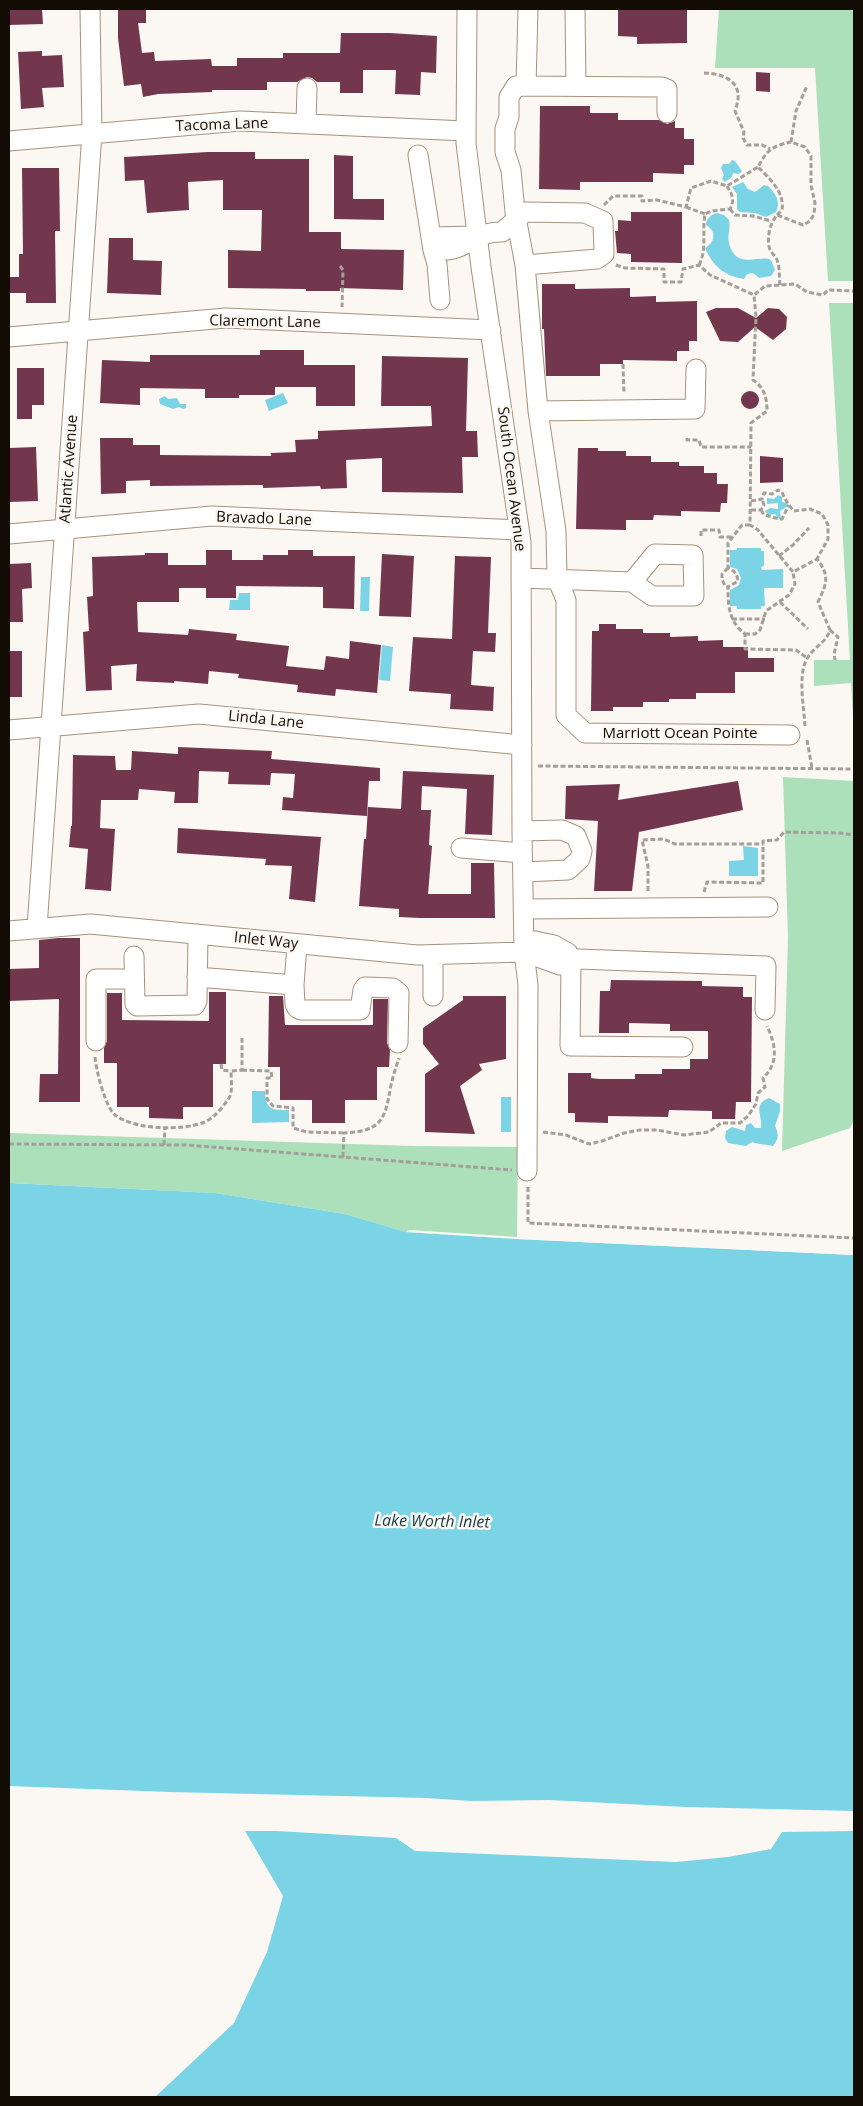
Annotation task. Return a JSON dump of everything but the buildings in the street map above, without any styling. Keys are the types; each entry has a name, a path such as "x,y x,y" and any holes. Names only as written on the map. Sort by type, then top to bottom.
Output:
{"street":[{"name":"Atlantic Avenue","path":"37,928 92,133 90,9"},
{"name":"South Ocean Avenue","path":"467,9 466,130 477,236 519,530 521,578 522,853 524,952 528,985 528,1171"},
{"path":"526,86 528,9"},
{"path":"575,9 576,86"},
{"path":"432,243 453,249 477,236 492,231 502,232 517,219 525,212 585,213 603,221 604,254 597,259 525,265 517,219 511,170 514,153 514,129 509,117 509,97 516,86 662,87 667,89 667,113"},
{"path":"306,124 307,88"},
{"name":"Tacoma Lane","path":"9,141 240,121 466,130"},
{"path":"418,155 437,264 440,300"},
{"name":"Marriott Ocean Pointe","path":"525,265 538,411 556,531 557,578 566,600 566,715 585,734 790,734"},
{"name":"Claremont Lane","path":"9,338 226,318 491,330"},
{"path":"538,411 695,409 696,369"},
{"name":"Bravado Lane","path":"9,534 212,516 519,530"},
{"path":"521,578 632,582"},
{"name":"Linda Lane","path":"9,730 199,714 522,745"},
{"path":"522,831 562,830 576,836 582,851 580,860 568,870 523,872"},
{"path":"461,848 522,853"},
{"path":"524,909 768,907"},
{"name":"Inlet Way","path":"9,931 90,924 433,955 524,952 535,942 554,945 568,953 571,964"},
{"path":"134,956 134,1000 137,1006 195,1005 198,934"},
{"path":"296,944 294,985 297,1008 301,1010 360,1010 363,990 366,987 394,988 399,993 398,1043"},
{"path":"433,955 433,996"},
{"path":"683,1047 570,1046 571,964 578,959 766,966 765,1010"},
{"path":"197,977 294,985"},
{"path":"96,1041 96,979 134,979"}],"path":[{"path":"704,72 718,74 730,79 734,84 738,97 735,111 744,132 743,138 747,144 762,145 770,149"},
{"path":"791,142 796,111 807,86"},
{"path":"727,186 758,167 770,149 780,144 791,142 805,147 811,156 811,184 815,203 814,214 810,221 803,225 777,215"},
{"path":"758,167 771,181 781,196 783,204 782,210 772,221 769,236 770,250 776,257 779,265 780,285"},
{"path":"686,207 691,188 711,181 727,186 734,200 730,209"},
{"path":"592,216 613,196 642,196 642,201 657,200 705,214 712,211 730,209"},
{"path":"730,209 735,216 753,216 772,221"},
{"path":"602,256 616,266 625,268 664,269 664,282 681,282 683,269 699,265 703,257 705,214"},
{"path":"699,265 710,274 754,295"},
{"path":"340,266 343,270 342,324"},
{"path":"754,295 765,286 795,284 807,292 823,295 828,290 854,291"},
{"path":"750,525 751,423 767,411 767,399 759,384 753,380 756,317 754,295"},
{"path":"624,364 624,410"},
{"path":"687,438 687,440 700,440 701,446 751,447"},
{"path":"761,510 764,505 762,499 764,493 772,494 778,490 782,492 783,498 794,511 810,509 822,514 825,519 828,539 817,558 793,572"},
{"path":"750,501 762,499"},
{"path":"761,510 764,515 771,515 777,519 782,519 789,503"},
{"path":"750,510 761,510"},
{"path":"742,525 750,525 757,529 793,572 795,584 794,588 780,602 766,611 760,630 755,634 745,634 736,628 728,608 728,586 723,583 722,579 722,574 728,568 728,543 742,525"},
{"path":"779,556 793,545 809,528"},
{"path":"701,536 701,530 719,530 720,536 734,537"},
{"path":"817,558 826,570 826,585 818,602 830,630 838,637 834,654 835,660"},
{"path":"728,568 734,570 738,581 728,586"},
{"path":"780,602 808,629"},
{"path":"732,619 765,619"},
{"path":"812,768 806,733 801,679 807,658 827,639 830,630"},
{"path":"745,634 745,649 796,650 807,658"},
{"path":"538,766 854,769"},
{"path":"704,887 707,882 763,883 763,841 777,840 784,832 854,835"},
{"path":"648,888 648,866 642,840 664,839 676,844 763,844"},
{"path":"540,1132 566,1135 589,1144 632,1132 657,1130 684,1135 709,1132 721,1123 740,1122 748,1116 756,1104 758,1093 765,1086 763,1078 770,1072 774,1062 775,1048 766,1023 765,1010"},
{"path":"242,1038 242,1070"},
{"path":"96,1041 97,1069 104,1096 113,1114 139,1125 165,1128 205,1122 218,1113 231,1093 231,1071"},
{"path":"222,1064 222,1070 269,1070 272,1078 267,1078 268,1102 277,1108 293,1108 293,1128 306,1132 344,1133 364,1131 372,1128 388,1108 392,1082 399,1060 398,1043"},
{"path":"164,1145 165,1128"},
{"path":"343,1157 344,1133"},
{"path":"9,1144 164,1145 528,1171 528,1223 854,1238"}],"green space":[{"path":"719,9 854,9 854,281 828,281 815,68 715,68"},
{"path":"829,303 854,303 854,731 851,683 814,686 814,660 850,660"},
{"path":"783,777 854,781 854,1120 850,1128 782,1151 788,938"},
{"path":"9,1133 414,1146 518,1147 517,1239 406,1232 345,1214 215,1193 9,1183"}],"water":[{"path":"732,160 735,161 742,171 739,174 733,173 732,177 725,182 722,179 724,175 721,168 723,164 729,164"},
{"path":"743,182 748,189 755,192 764,185 768,186 777,198 776,212 766,217 755,213 740,212 737,209 737,194 732,187"},
{"path":"717,213 724,215 729,220 729,243 732,252 742,259 771,260 775,270 771,276 759,278 753,273 747,274 744,279 737,278 725,273 716,265 705,248 713,240 712,230 706,225 707,221"},
{"path":"283,393 288,403 269,411 265,400"},
{"path":"165,396 168,399 177,398 180,404 186,404 186,408 179,407 173,409 160,404 159,399"},
{"path":"778,495 782,497 782,502 787,503 788,506 780,511 781,519 775,514 768,515 765,511 770,508 778,509 778,503 767,504 767,498 774,499"},
{"path":"737,548 761,548 761,551 764,551 764,566 761,567 762,570 783,569 783,588 764,588 765,606 761,606 761,609 737,609 737,606 730,606 730,590 739,585 741,578 737,569 730,567 730,550 737,550"},
{"path":"361,577 370,577 369,611 360,611"},
{"path":"239,593 250,593 250,610 229,610 230,600 238,600"},
{"path":"382,645 393,647 390,681 379,680"},
{"path":"743,846 758,848 758,876 729,876 729,861 744,860"},
{"path":"252,1091 265,1091 268,1105 271,1108 289,1110 289,1122 252,1123"},
{"path":"501,1097 511,1097 511,1132 501,1132"},
{"path":"769,1098 780,1104 780,1111 775,1126 778,1136 773,1146 752,1142 746,1146 728,1143 725,1138 726,1131 732,1127 745,1131 746,1125 751,1123 755,1128 761,1128 760,1107"},
{"name":"Lake Worth Inlet","path":"9,1183 215,1193 345,1214 406,1232 854,1255 854,2097 155,2097 234,2023 267,1952 283,1896 245,1831 396,1831 697,1845 768,1841 772,1817 561,1805 9,1794"}],"pier":[{"path":"410,1230 518,1237 854,1252 854,1255 406,1232"},
{"path":"9,1786 426,1798 471,1801 549,1800 686,1807 854,1811 854,1831 782,1832 771,1849 728,1857 676,1862 415,1851 396,1838 243,1829 396,1829 697,1843 766,1839 769,1819 671,1816 561,1807 503,1814 316,1801 9,1796"}]}
